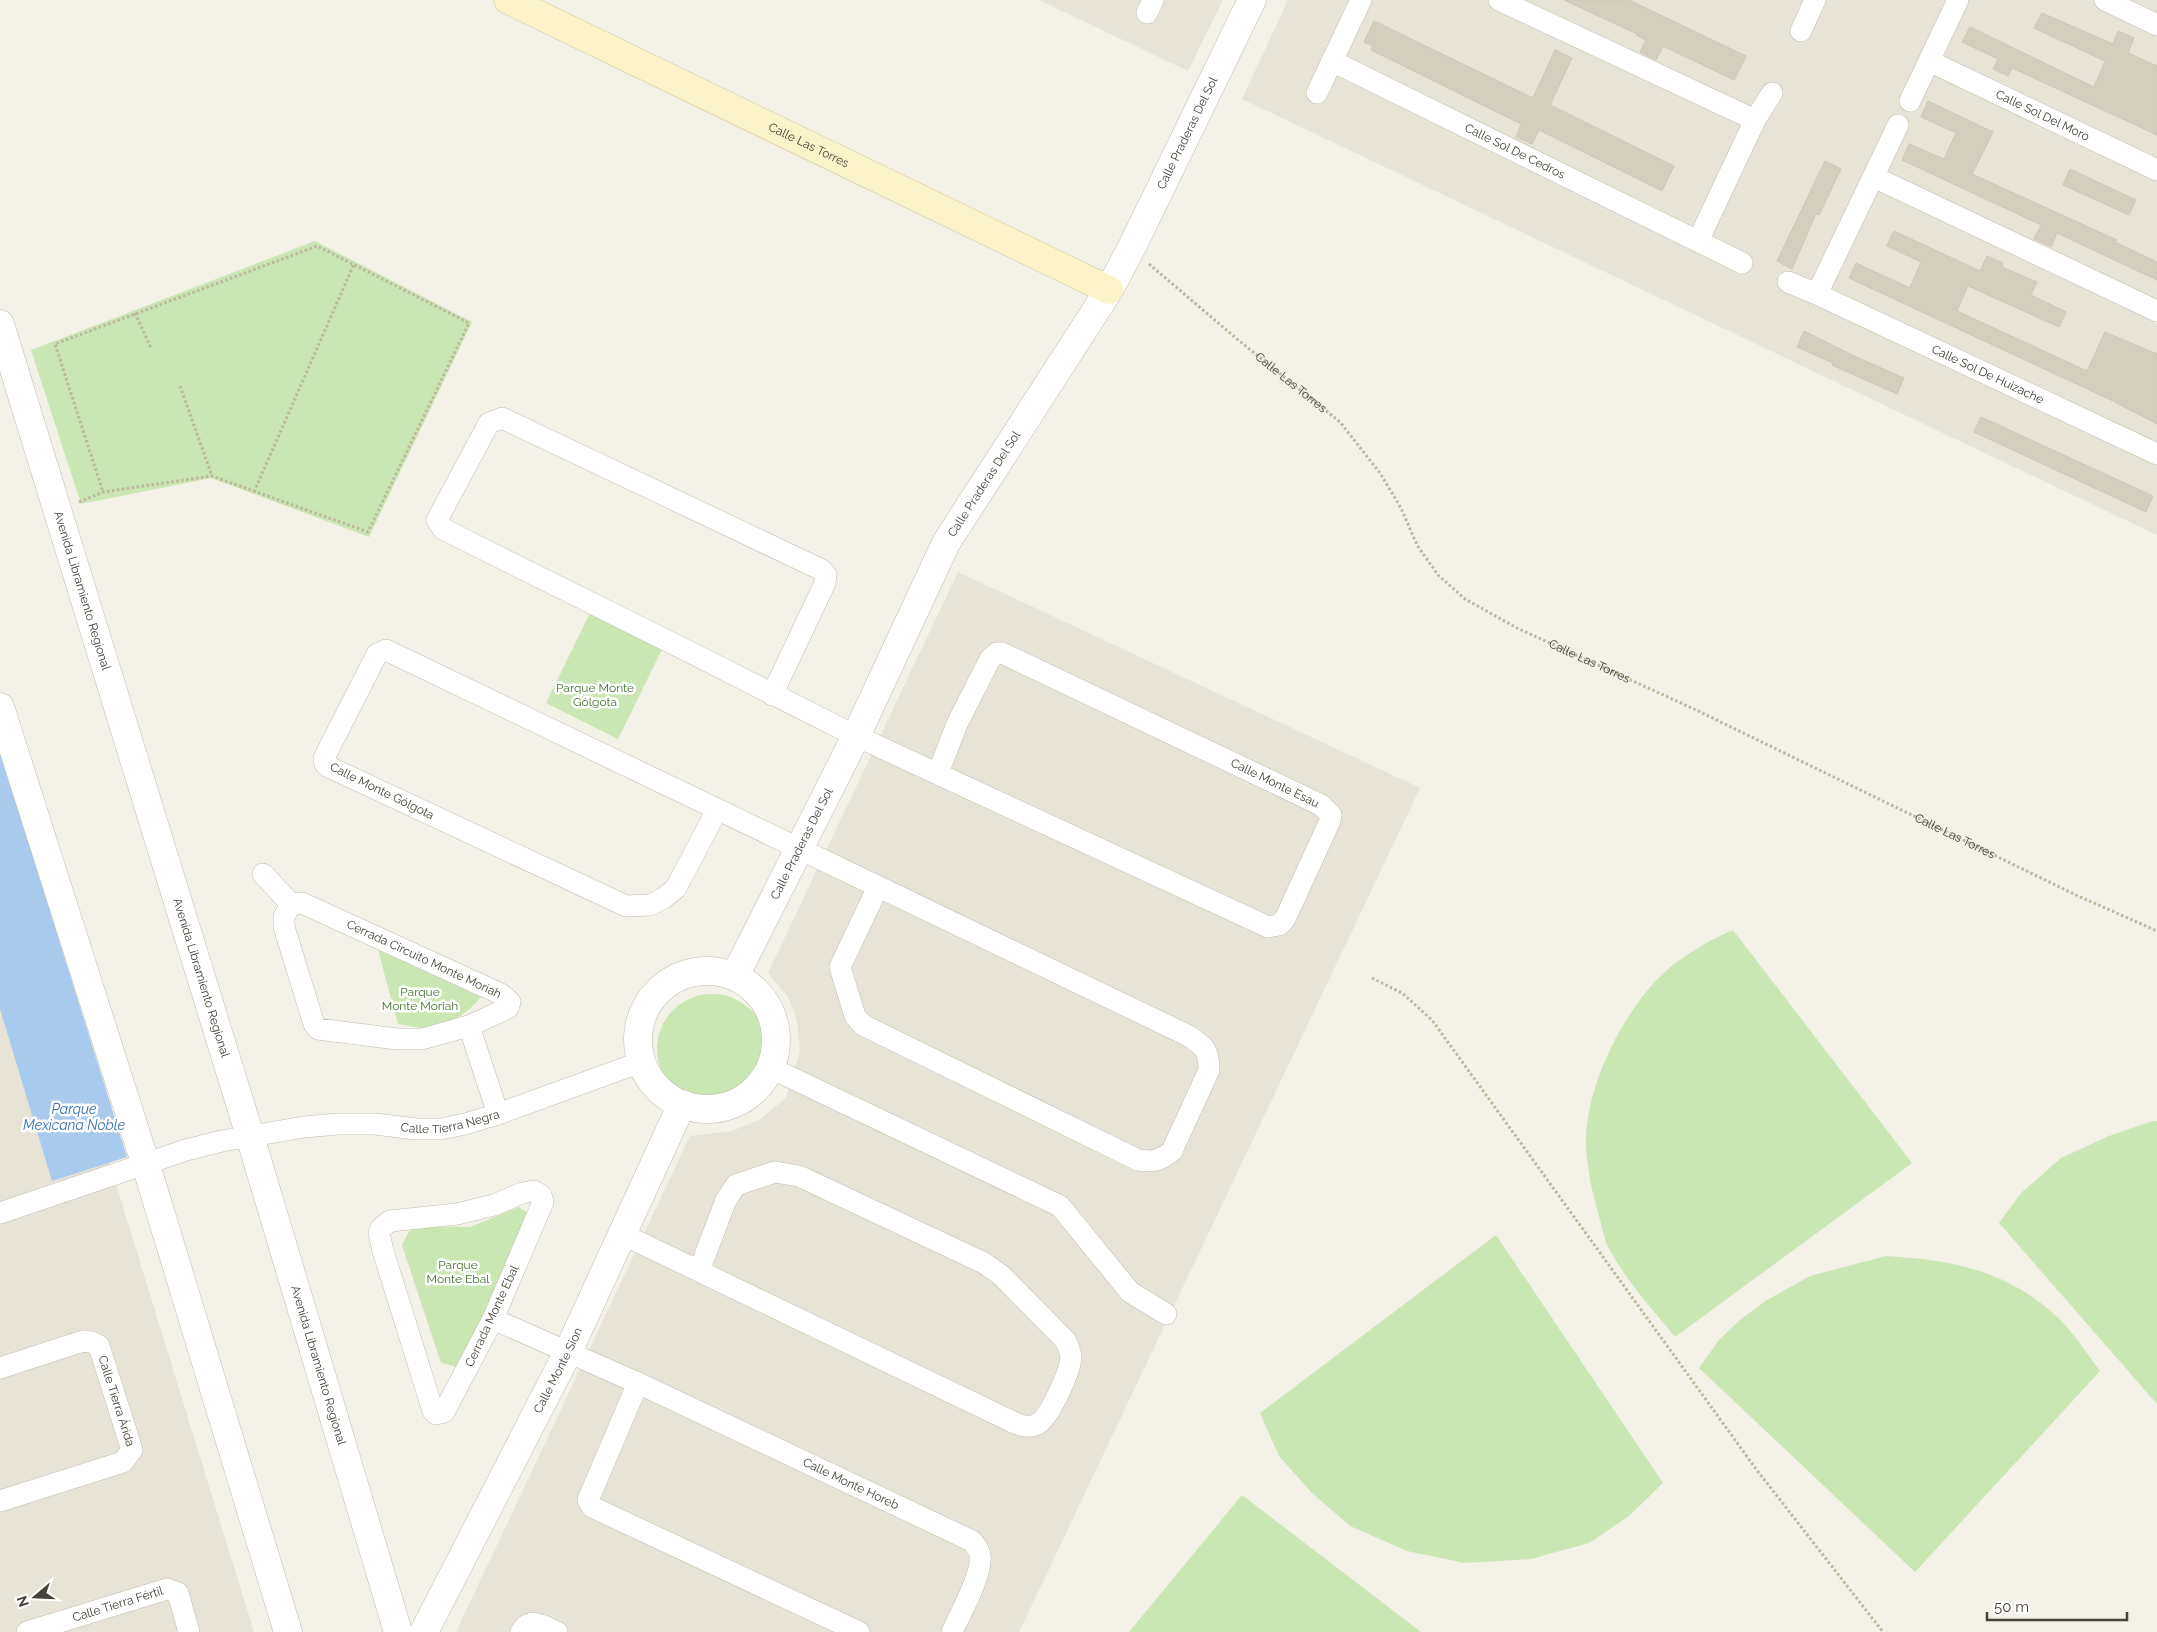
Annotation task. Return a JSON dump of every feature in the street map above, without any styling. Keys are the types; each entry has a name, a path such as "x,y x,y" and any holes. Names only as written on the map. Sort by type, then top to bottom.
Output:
{"main road":[{"name":"Calle Las Torres","path":"508,0 1109,290"}],"street":[{"name":"Calle Praderas Del Sol","path":"734,976 856,736 946,543 1109,290 1132,249 1252,0"},
{"path":"1317,93 1360,0"},
{"path":"1499,0 1756,120"},
{"path":"1801,31 1815,0"},
{"path":"1910,101 1958,0"},
{"path":"2105,0 2157,25"},
{"name":"Calle Sol De Cedros","path":"1332,61 1742,263"},
{"name":"Calle Sol Del Moro","path":"1929,61 2157,170"},
{"path":"1698,241 1756,120 1772,93"},
{"path":"1817,294 1898,125"},
{"path":"1874,177 2157,312"},
{"name":"Calle Sol De Huizache","path":"1788,282 2157,454"},
{"name":"Avenida Libramiento Regional","path":"0,324 250,1136 398,1632"},
{"name":"Calle Monte Esau","path":"772,695 826,583 826,575 822,570 502,418 489,423 438,520 439,526 772,695 856,736 1268,927 1279,925 1285,919 1331,815 1320,804 1002,653 997,653 990,659 957,724 938,773"},
{"name":"Calle Monte Gólgota","path":"717,810 676,888 664,898 650,905 626,906 329,767 325,764 324,758 377,654 386,650 1189,1036 1204,1046 1209,1055 1209,1070 1172,1151 1161,1160 1152,1162 1138,1160 863,1025 855,1016 840,967 878,887"},
{"path":"0,707 146,1165 288,1632"},
{"path":"262,874 291,904"},
{"name":"Cerrada Circuito Monte Moriah","path":"302,903 501,994 510,1002 508,1008 469,1026 422,1039 397,1039 318,1030 314,1024 284,927 284,917 291,904 302,903"},
{"path":"713,970 734,976 754,988 768,1006 776,1027 776,1050 771,1068 755,1091 736,1104 714,1110 690,1108 669,1098 652,1083 641,1062 637,1039 642,1017 652,996 669,982 690,972 713,970"},
{"path":"469,1026 498,1114"},
{"name":"Calle Tierra Negra","path":"146,1165 186,1150 250,1136 338,1124 375,1124 416,1129 441,1129 498,1114 641,1062"},
{"path":"771,1068 1060,1206 1130,1292 1166,1314"},
{"name":"Calle Monte Sion","path":"424,1632 568,1352 682,1104"},
{"path":"0,1213 146,1165"},
{"path":"622,1234 699,1271 1027,1427 1039,1423 1049,1411 1069,1367 1071,1354 1066,1341 1002,1276 984,1263 799,1176 775,1172 736,1185 726,1200 699,1271"},
{"name":"Cerrada Monte Ebal","path":"534,1191 541,1195 544,1202 493,1319 444,1412 436,1414 433,1411 383,1251 379,1233 381,1228 390,1221 457,1214 494,1205 522,1193 534,1191"},
{"name":"Calle Monte Horeb","path":"493,1319 638,1383 972,1541 979,1549 979,1566 971,1590 952,1632"},
{"name":"Calle Tierra Árida","path":"0,1368 83,1342 91,1342 99,1346 132,1450 124,1462 0,1501"},
{"path":"638,1383 588,1500 592,1507 859,1632"},
{"name":"Calle Tierra Fértil","path":"27,1632 167,1589 178,1593 189,1632"},
{"path":"520,1632 524,1626 537,1623 557,1632"}],"path":[{"path":"317,246 354,264 468,323 368,532 212,476 103,492 56,344 317,246"},
{"name":"Calle Las Torres","path":"1132,249 1237,339 1340,422 1380,473 1401,508 1417,545 1438,575 1465,599 1517,628 1694,709 2076,895 2157,931"},
{"path":"254,492 354,264"},
{"path":"136,313 151,348"},
{"path":"180,386 212,476"},
{"path":"1372,978 1402,993 1432,1020 1756,1469 1883,1632"}],"shaded area":[{"path":"1039,0 1223,0 1188,71"},
{"path":"1288,0 2157,0 2157,535 1242,99"},
{"path":"958,572 1420,788 1019,1632 456,1632 690,1136 732,1131 759,1120 786,1098 800,1051 797,1020 788,997 768,973"},
{"path":"0,808 254,1632 0,1632"}],"green space":[{"path":"315,241 472,322 369,537 211,478 81,504 31,350"},
{"name":"Parque Monte Gólgota","path":"597,599 669,635 618,739 546,703"},
{"path":"1733,930 1912,1163 1675,1337 1629,1280 1606,1242 1589,1171 1586,1146 1587,1122 1592,1097 1612,1046 1640,1000 1674,964 1703,945"},
{"name":"Parque Monte Moriah","path":"378,950 481,997 464,1013 442,1025 420,1028 398,1024"},
{"path":"712,994 733,998 751,1010 763,1028 767,1049 763,1070 751,1088 733,1100 712,1104 691,1100 673,1088 661,1070 657,1049 661,1028 673,1010 691,998"},
{"path":"2157,1121 2157,1404 1999,1223 2021,1193 2061,1158 2109,1136"},
{"name":"Parque Monte Ebal","path":"519,1207 532,1216 462,1368 441,1363 402,1245 412,1226 470,1227"},
{"path":"1496,1235 1663,1483 1629,1516 1589,1543 1531,1559 1465,1563 1407,1551 1350,1526 1311,1492 1279,1456 1260,1413"},
{"path":"1886,1256 1954,1264 1996,1277 2015,1287 2035,1299 2061,1320 2100,1371 1915,1572 1699,1368 1719,1340 1741,1319 1767,1300 1810,1276"},
{"path":"1242,1495 1421,1632 1129,1632"}],"water":[{"name":"Parque Mexicana Noble","path":"0,752 127,1157 52,1181 0,1009"}],"building":[{"path":"1564,0 1629,0 1746,56 1734,80 1663,46 1656,60 1640,52 1646,40 1637,34"},
{"path":"2042,13 2113,44 2118,31 2134,38 2128,53 2157,66 2157,135 2012,68 2008,76 1993,69 1998,59 1962,42 1970,27 2094,87 2105,61 2034,28"},
{"path":"1374,21 1533,98 1555,50 1572,58 1550,105 1674,166 1662,191 1539,130 1532,144 1516,137 1521,124 1371,50 1373,46 1364,42"},
{"path":"1928,101 1993,132 1972,174 2117,240 2115,242 2157,262 2157,280 2057,233 2051,247 2034,239 2041,225 1902,160 1909,144 1944,159 1956,133 1921,117"},
{"path":"1825,161 1841,169 1819,215 1816,214 1792,269 1777,261"},
{"path":"2070,169 2136,200 2129,215 2063,185"},
{"path":"1894,231 1980,271 1987,256 2003,263 2002,267 2037,282 2031,295 2066,312 2059,327 1968,286 1957,311 2087,371 2105,332 2157,354 2157,424 2113,401 1849,278 1856,263 1910,288 1921,262 1887,246"},
{"path":"1804,331 1904,378 1897,394 1797,347"},
{"path":"1981,417 2153,496 2146,512 1974,432"}]}
